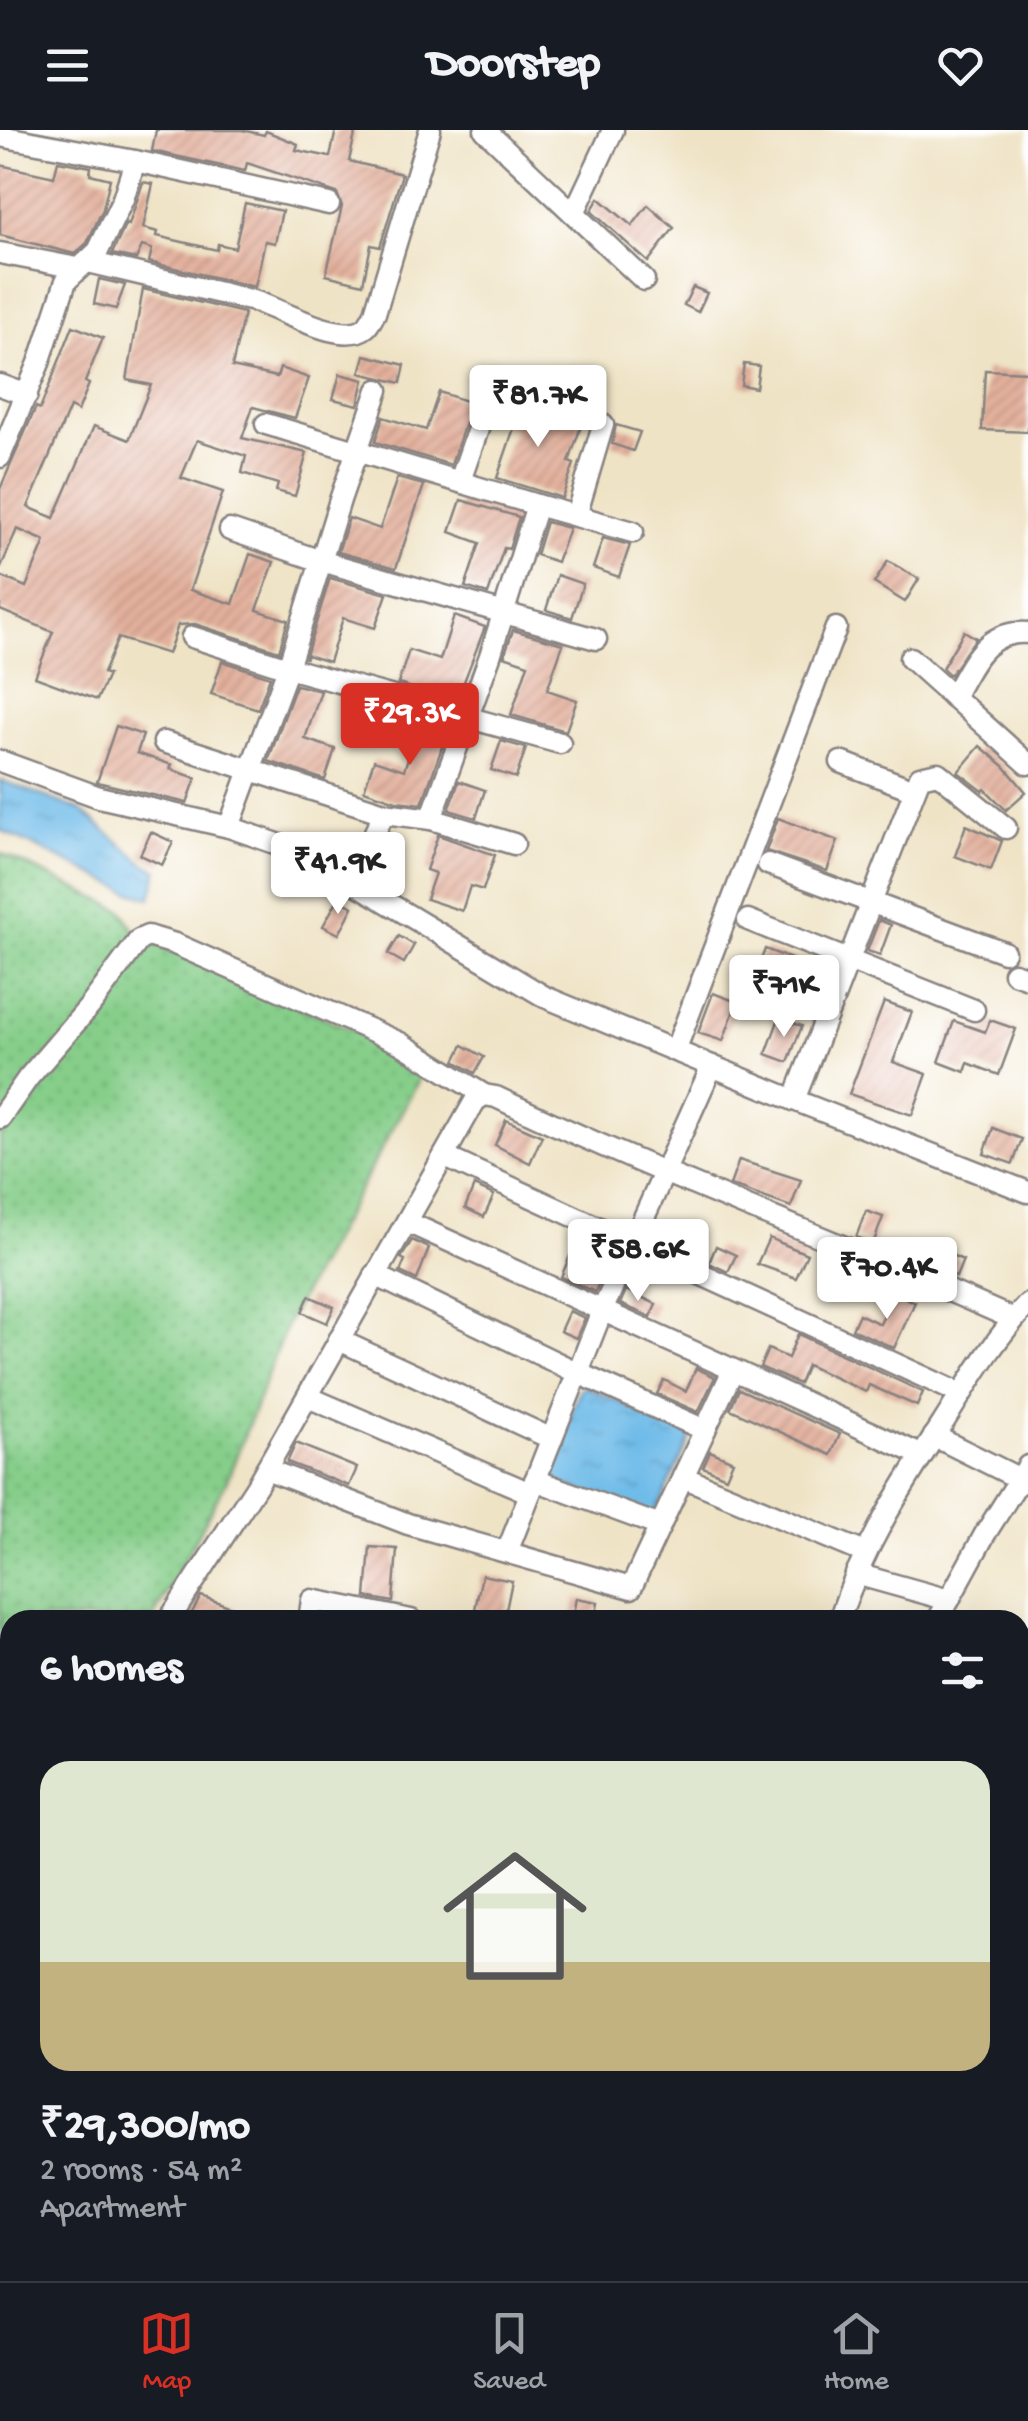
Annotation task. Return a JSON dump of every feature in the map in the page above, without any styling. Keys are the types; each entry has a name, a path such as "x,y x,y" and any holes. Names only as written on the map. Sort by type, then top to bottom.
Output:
{"street":[{"path":"0,253 83,265 250,300 318,327 352,333 366,327 375,313 430,130"},
{"path":"485,130 644,280"},
{"path":"574,213 613,130"},
{"path":"0,136 329,204"},
{"path":"0,457 60,296 106,237 134,161"},
{"path":"0,385 26,395"},
{"path":"229,827 288,668 378,390"},
{"path":"460,480 486,406"},
{"path":"266,424 633,532"},
{"path":"576,516 603,425"},
{"path":"430,818 469,716 537,504"},
{"path":"230,530 321,561 596,639"},
{"path":"675,1052 836,628"},
{"path":"953,696 984,645 1007,634 1028,633"},
{"path":"192,637 288,668 560,743"},
{"path":"910,658 1028,764"},
{"path":"164,742 384,812 430,818 514,844"},
{"path":"0,761 100,797 229,827 292,849 328,866 545,997 1028,1192"},
{"path":"842,762 914,790"},
{"path":"794,1100 920,777 928,772 938,773 1006,828"},
{"path":"351,882 384,812"},
{"path":"768,864 1004,952"},
{"path":"748,920 974,1010"},
{"path":"0,1118 138,940 148,936 176,944 400,1042 484,1095 664,1173 1021,1312 960,1394 881,1519 843,1610"},
{"path":"507,1552 602,1310 712,1066"},
{"path":"175,1610 266,1470 475,1101 484,1095"},
{"path":"445,1158 960,1394"},
{"path":"407,1222 922,1456"},
{"path":"375,1274 705,1430"},
{"path":"339,1340 552,1439"},
{"path":"266,1470 408,1524 631,1588 733,1370"},
{"path":"308,1398 533,1486 660,1526"},
{"path":"934,1436 1025,1476 944,1610"},
{"path":"683,1477 865,1553"},
{"path":"856,1574 949,1600"},
{"path":"310,1610 312,1600 362,1610"}],"green space":[{"path":"0,853 122,910 137,935 428,1063 287,1323 228,1478 157,1610 0,1610"}],"water":[{"path":"0,780 81,810 145,864 158,870 151,898 130,892 0,830"},
{"path":"585,1386 692,1435 656,1513 645,1513 544,1478"}],"building":[{"path":"156,130 242,130 264,135 266,131 298,144 296,150 330,157 336,130 356,130 349,161 402,174 380,247 371,245 363,284 326,275 342,206 337,193 247,163 245,171 152,151"},
{"path":"58,161 91,167 90,174 110,179 103,209 87,243 75,254 0,235 0,165 54,177"},
{"path":"143,182 153,184 143,228 158,232 157,236 217,250 218,244 235,248 245,203 282,211 275,243 265,241 255,287 149,262 152,249 142,246 136,259 112,254 126,224 129,225"},
{"path":"599,198 632,226 648,205 674,228 648,262 591,211"},
{"path":"99,279 125,285 116,309 94,304"},
{"path":"693,287 707,293 698,312 684,305"},
{"path":"143,289 244,313 232,367 277,377 280,368 309,378 295,418 253,407 242,438 307,453 295,496 276,491 278,484 242,473 246,456 197,440 181,478 223,492 190,590 233,604 250,554 274,562 257,610 288,620 279,651 195,624 178,625 168,654 118,638 97,700 35,677 53,632 0,610 0,576 26,587 45,541 17,529 0,570 0,489 36,407 40,409 73,326 103,338 78,411 70,407 28,507 54,518 94,426 129,440 151,385 127,380"},
{"path":"365,355 405,365 401,383 360,373"},
{"path":"744,364 759,366 756,388 741,385"},
{"path":"985,370 1028,372 1028,432 982,430"},
{"path":"340,374 364,380 358,405 333,399"},
{"path":"439,392 472,403 451,465 375,442 383,417 426,430"},
{"path":"505,405 582,423 562,498 497,478 514,428 496,422"},
{"path":"616,425 640,432 633,451 612,444"},
{"path":"397,478 424,485 396,568 338,552 349,518 380,529"},
{"path":"461,500 519,517 488,594 465,587 480,543 450,532"},
{"path":"546,522 569,528 557,562 536,555"},
{"path":"603,538 630,545 619,577 593,568"},
{"path":"888,561 919,579 905,602 874,583"},
{"path":"557,575 583,584 572,618 546,610"},
{"path":"330,578 387,594 375,628 343,618 329,662 307,655 305,659"},
{"path":"454,616 485,627 457,700 398,684 409,650 440,660"},
{"path":"513,630 563,644 547,690 577,700 566,731 511,715 528,664 504,656"},
{"path":"964,631 976,638 950,675 942,668"},
{"path":"222,661 270,677 258,709 211,694"},
{"path":"296,685 321,691 305,739 335,749 325,780 268,761"},
{"path":"355,701 383,708 372,740 345,731"},
{"path":"421,719 449,727 422,804 396,801 364,790 374,760 404,770"},
{"path":"116,726 143,735 137,753 196,778 187,803 97,782"},
{"path":"501,741 526,748 516,778 491,770"},
{"path":"980,746 1026,792 1006,810 985,789 958,772"},
{"path":"459,781 485,790 476,818 449,810"},
{"path":"778,818 838,841 827,871 766,851"},
{"path":"966,825 1002,841 991,870 955,856"},
{"path":"151,832 173,842 162,865 140,855"},
{"path":"438,835 495,855 483,890 470,886 462,911 426,899 435,873 426,870"},
{"path":"338,899 353,907 339,934 323,926"},
{"path":"879,920 891,925 880,955 867,951"},
{"path":"399,936 414,945 404,963 388,954"},
{"path":"765,949 794,960 781,996 751,986"},
{"path":"713,993 737,1002 723,1041 698,1033"},
{"path":"884,1002 912,1012 893,1062 927,1074 912,1115 849,1094"},
{"path":"779,1018 802,1026 788,1062 766,1054"},
{"path":"990,1020 1016,1029 999,1075 968,1063 965,1072 939,1062 954,1021 985,1032"},
{"path":"463,1045 484,1057 475,1073 455,1061"},
{"path":"506,1120 542,1136 530,1163 495,1145"},
{"path":"993,1128 1022,1139 1013,1164 984,1154"},
{"path":"739,1160 801,1180 791,1207 730,1185"},
{"path":"474,1186 494,1195 484,1217 465,1208"},
{"path":"866,1211 883,1217 873,1244 856,1237"},
{"path":"579,1234 597,1242 586,1269 602,1277 595,1292 561,1277"},
{"path":"769,1238 807,1254 796,1278 757,1264"},
{"path":"412,1240 429,1248 417,1280 400,1272 405,1260 401,1258"},
{"path":"716,1246 736,1255 728,1272 709,1263"},
{"path":"930,1246 963,1260 956,1277 922,1263"},
{"path":"626,1290 656,1304 651,1317 620,1304"},
{"path":"894,1293 915,1302 894,1348 852,1329 859,1314 880,1324"},
{"path":"309,1296 334,1307 327,1323 302,1312"},
{"path":"569,1311 585,1318 576,1338 560,1331"},
{"path":"798,1334 923,1392 917,1406 869,1385 866,1392 807,1365 799,1384 760,1367 768,1349 788,1358"},
{"path":"696,1368 715,1377 698,1412 657,1394 664,1380 686,1391"},
{"path":"739,1389 840,1434 831,1455 730,1409"},
{"path":"296,1443 357,1468 349,1486 287,1462"},
{"path":"710,1451 733,1461 726,1477 703,1467"},
{"path":"370,1547 397,1549 393,1602 366,1597"},
{"path":"482,1575 512,1581 506,1610 475,1610"},
{"path":"201,1596 237,1609 237,1610 193,1610"},
{"path":"576,1598 598,1602 597,1610 574,1610"}]}
